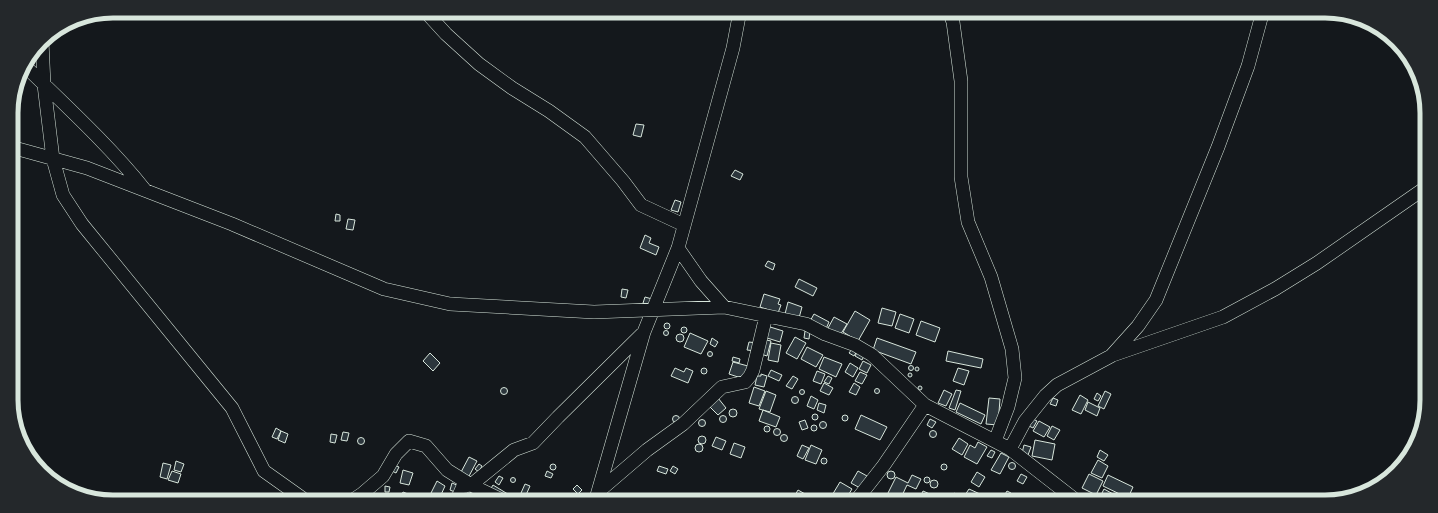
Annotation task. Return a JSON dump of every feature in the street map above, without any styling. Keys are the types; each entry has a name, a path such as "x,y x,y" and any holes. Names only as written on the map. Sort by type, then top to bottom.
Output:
{"street":[{"path":"431,18 446,34 479,64 585,137 623,181 641,205 684,225"},
{"path":"598,495 644,332 678,248 733,48 739,18"},
{"path":"952,18 961,81 961,177 968,222 991,277 1012,349 1015,378 1008,408 995,441"},
{"path":"1111,356 1138,326 1156,300 1243,81 1261,18"},
{"path":"42,50 44,85 53,159 63,195 82,224 232,408 264,471 298,495"},
{"path":"29,70 96,135 133,174 146,191"},
{"path":"18,149 87,168 239,228 384,289 450,304 594,312 724,307 806,324 872,355 925,405 1010,449 1068,495"},
{"path":"1010,449 1025,421 1045,396 1057,385 1111,356 1223,317 1275,289 1317,263 1420,191"},
{"path":"678,248 701,281 724,307"},
{"path":"599,495 647,450 683,424 722,387 745,382 750,376 752,370 766,316"},
{"path":"459,495 462,486 471,485 514,450 533,443 644,332"},
{"path":"860,495 884,465 925,405"},
{"path":"360,495 383,476 396,454 409,441 426,446 447,470 471,485 492,495"}],"building":[{"path":"636,124 644,125 641,137 633,135"},
{"path":"735,170 743,174 740,180 731,176"},
{"path":"675,200 681,202 678,212 671,210"},
{"path":"336,214 340,215 340,221 335,221"},
{"path":"348,219 355,220 353,230 346,229"},
{"path":"645,235 651,238 649,243 659,247 656,255 640,248"},
{"path":"768,261 775,264 773,270 765,266"},
{"path":"799,279 817,288 813,296 795,287"},
{"path":"622,289 628,290 626,298 621,297"},
{"path":"764,294 780,299 778,304 781,305 778,313 760,307"},
{"path":"645,297 652,299 651,306 643,303"},
{"path":"788,302 802,307 799,318 785,314"},
{"path":"882,308 896,312 892,326 878,323"},
{"path":"855,311 870,320 858,341 843,332"},
{"path":"814,314 829,322 825,331 809,323"},
{"path":"900,314 914,319 909,333 895,328"},
{"path":"834,317 847,324 839,337 827,330"},
{"path":"921,321 940,328 935,342 916,335"},
{"path":"667,323 670,326 667,329 664,326"},
{"path":"767,326 783,331 780,342 764,337"},
{"path":"684,327 687,330 684,333 681,330"},
{"path":"666,330 669,333 666,336 663,333"},
{"path":"805,331 810,331 809,339 804,338"},
{"path":"690,333 708,341 701,354 684,347"},
{"path":"678,334 682,334 684,338 682,342 678,342 676,340 676,336"},
{"path":"795,337 806,343 797,359 786,353"},
{"path":"712,338 718,342 715,347 710,344"},
{"path":"877,338 916,352 911,364 873,350"},
{"path":"762,339 771,341 767,356 758,353"},
{"path":"749,342 757,343 755,351 747,350"},
{"path":"771,343 781,345 778,362 768,360"},
{"path":"807,347 823,355 816,367 801,359"},
{"path":"852,349 857,351 854,356 849,353"},
{"path":"858,351 865,354 862,360 855,356"},
{"path":"948,351 983,359 981,368 946,361"},
{"path":"708,352 712,352 712,356 708,356"},
{"path":"430,353 440,363 433,371 423,361"},
{"path":"733,357 740,359 739,363 732,361"},
{"path":"824,357 842,364 836,377 819,369"},
{"path":"863,361 871,365 867,373 859,369"},
{"path":"733,362 748,366 744,379 729,374"},
{"path":"850,363 858,368 853,377 845,372"},
{"path":"909,366 913,366 913,370 909,370"},
{"path":"915,367 919,367 919,371 915,371"},
{"path":"675,368 684,372 686,368 693,371 688,383 671,376"},
{"path":"704,368 707,371 704,374 701,371"},
{"path":"958,368 969,371 964,385 953,381"},
{"path":"771,370 782,375 779,381 768,376"},
{"path":"817,371 825,374 821,384 813,381"},
{"path":"860,372 867,375 862,384 855,381"},
{"path":"908,373 912,373 912,377 908,377"},
{"path":"761,374 767,376 764,387 755,385 757,376 761,376"},
{"path":"793,376 798,379 792,389 786,386"},
{"path":"828,376 832,378 829,384 824,382"},
{"path":"824,383 833,388 829,395 820,391"},
{"path":"854,383 860,387 856,395 849,392"},
{"path":"918,386 922,386 922,390 918,390"},
{"path":"504,387 508,391 504,395 500,391"},
{"path":"754,387 765,391 759,406 749,403"},
{"path":"802,389 805,392 802,395 799,392"},
{"path":"875,389 879,389 879,393 875,393"},
{"path":"944,390 952,394 946,406 938,403"},
{"path":"956,390 961,391 955,410 949,408"},
{"path":"766,391 776,395 770,412 759,409"},
{"path":"1105,391 1111,394 1104,409 1098,406"},
{"path":"1097,393 1101,396 1098,401 1094,399"},
{"path":"1080,395 1088,400 1081,414 1072,410"},
{"path":"811,396 818,400 814,409 807,406"},
{"path":"795,397 798,400 795,403 792,400"},
{"path":"718,398 726,408 718,415 709,406"},
{"path":"989,398 1000,399 998,425 986,424"},
{"path":"1053,398 1058,400 1056,406 1050,404"},
{"path":"1088,402 1100,408 1097,416 1085,410"},
{"path":"819,403 826,405 824,413 817,410"},
{"path":"960,403 985,415 981,424 956,412"},
{"path":"733,409 736,410 736,416 733,417 730,416 729,413 730,410"},
{"path":"763,410 780,417 776,427 759,421"},
{"path":"815,414 818,417 815,420 812,417"},
{"path":"676,415 679,416 679,422 676,423 673,422 672,419 673,416"},
{"path":"845,415 848,418 845,421 842,418"},
{"path":"861,415 887,427 880,440 855,429"},
{"path":"723,416 726,419 723,422 720,419"},
{"path":"1029,417 1037,421 1033,428 1025,424"},
{"path":"702,419 705,420 705,426 702,427 699,426 698,423 699,420"},
{"path":"930,419 936,422 932,428 927,425"},
{"path":"805,420 808,428 802,430 799,422"},
{"path":"1039,421 1050,427 1044,437 1033,431"},
{"path":"823,422 826,425 823,428 820,425"},
{"path":"814,425 817,428 814,431 811,428"},
{"path":"767,426 770,429 767,432 764,429"},
{"path":"1052,426 1060,430 1054,440 1047,436"},
{"path":"276,428 281,431 277,439 272,437"},
{"path":"777,429 780,432 777,435 774,432"},
{"path":"281,431 288,434 285,443 278,440"},
{"path":"933,431 936,434 933,437 930,434"},
{"path":"343,432 349,433 347,441 341,440"},
{"path":"331,434 337,435 335,443 330,442"},
{"path":"784,434 788,438 784,442 780,438"},
{"path":"700,436 704,436 706,440 704,444 700,444 698,442 698,438"},
{"path":"361,437 364,438 364,444 361,445 358,444 357,441 358,438"},
{"path":"716,437 726,441 722,450 712,446"},
{"path":"959,438 968,444 962,455 952,449"},
{"path":"1035,440 1055,444 1052,460 1032,456"},
{"path":"978,442 987,447 977,464 964,457 970,445 975,448"},
{"path":"734,443 745,447 741,458 730,454"},
{"path":"699,444 702,445 702,451 699,452 696,451 695,448 696,445"},
{"path":"802,445 809,448 803,459 797,456"},
{"path":"811,445 822,450 816,464 805,460"},
{"path":"1024,445 1031,447 1028,455 1022,453"},
{"path":"991,450 995,452 992,458 987,456"},
{"path":"1100,450 1108,455 1104,461 1097,457"},
{"path":"1001,453 1009,457 1000,474 991,470"},
{"path":"469,457 477,461 468,478 460,474"},
{"path":"824,458 827,461 824,464 821,461"},
{"path":"1098,460 1108,466 1102,478 1091,473"},
{"path":"176,461 184,464 181,472 174,470"},
{"path":"163,463 171,465 167,479 160,477"},
{"path":"1012,463 1015,466 1012,469 1009,466"},
{"path":"392,464 399,467 396,473 390,470"},
{"path":"479,464 482,466 479,472 475,469"},
{"path":"553,464 556,467 553,470 550,467"},
{"path":"944,464 947,467 944,470 941,467"},
{"path":"659,466 668,469 666,474 657,471"},
{"path":"673,466 678,469 675,474 670,471"},
{"path":"403,470 413,473 409,485 400,483"},
{"path":"172,471 181,474 178,483 168,480"},
{"path":"547,471 553,474 551,478 545,476"},
{"path":"858,471 867,476 860,488 851,483"},
{"path":"889,471 893,471 895,475 893,479 889,479 887,477 887,473"},
{"path":"977,472 985,477 979,487 971,482"},
{"path":"1021,474 1027,477 1023,484 1017,481"},
{"path":"1089,474 1103,481 1096,495 1082,488"},
{"path":"912,475 921,479 916,489 907,485 902,495 887,495 896,477 908,483"},
{"path":"1108,475 1133,487 1129,495 1122,495 1103,486"},
{"path":"499,476 503,478 499,485 495,482"},
{"path":"513,477 516,480 513,483 510,480"},
{"path":"927,477 930,480 927,483 924,480"},
{"path":"932,480 936,480 938,484 936,488 932,488 930,486 930,482"},
{"path":"437,481 445,486 441,495 431,493"},
{"path":"840,482 852,489 848,495 832,495"},
{"path":"452,483 459,486 457,493 450,490"},
{"path":"525,484 530,486 526,495 521,493"},
{"path":"493,485 509,495 498,495 490,490"},
{"path":"577,485 582,490 578,494 573,489"},
{"path":"385,486 390,487 389,492 385,492"},
{"path":"969,489 980,494 980,495 965,495"},
{"path":"1104,489 1115,495 1101,495"},
{"path":"466,490 472,493 471,495 463,495"},
{"path":"798,490 807,495 795,495"},
{"path":"923,491 932,495 921,495"},
{"path":"1007,491 1011,493 1010,495 1005,495"},
{"path":"403,492 408,494 407,495 402,495"}]}
